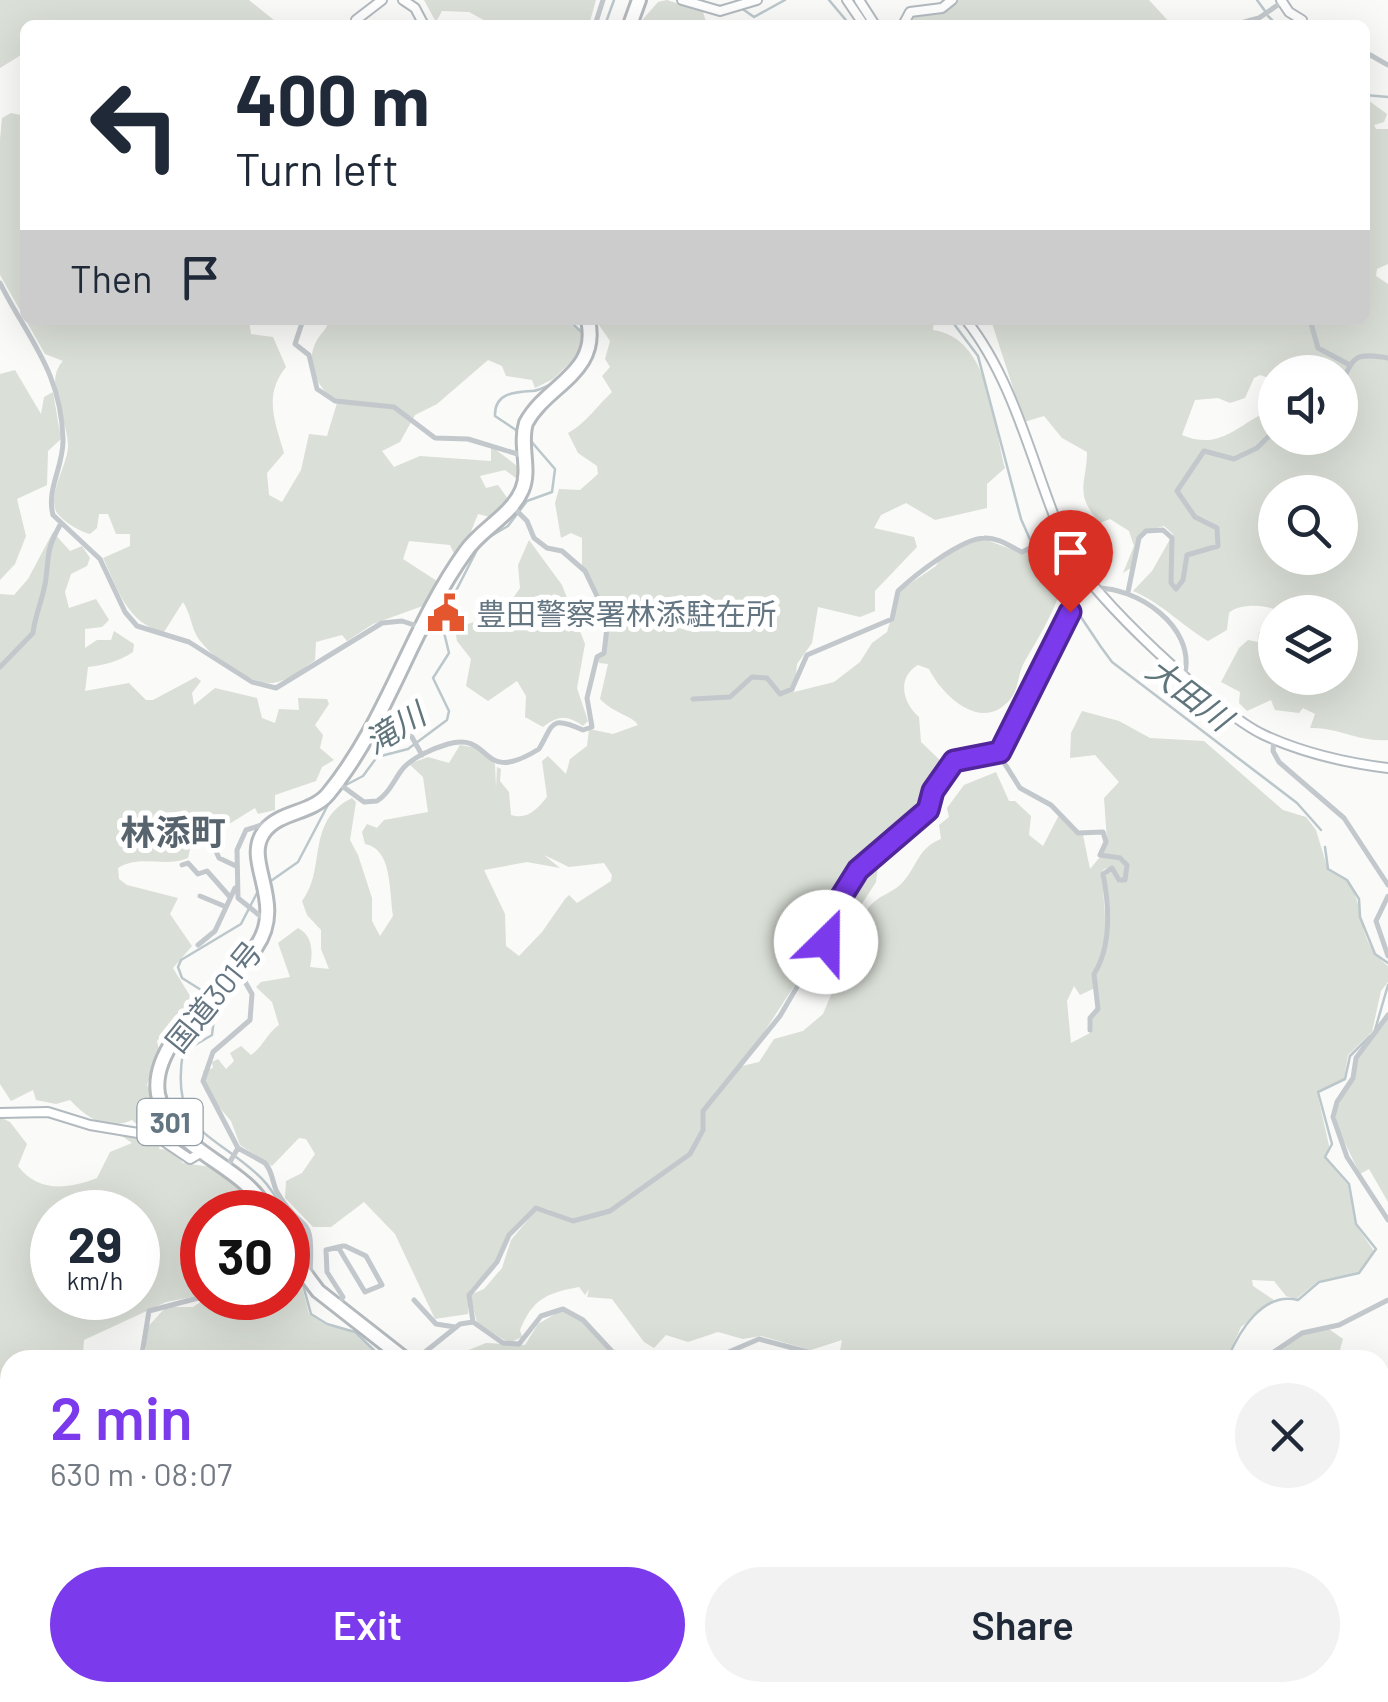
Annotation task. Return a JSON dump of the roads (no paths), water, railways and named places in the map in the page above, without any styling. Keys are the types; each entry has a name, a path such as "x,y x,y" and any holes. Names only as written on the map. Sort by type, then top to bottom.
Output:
{"highway":[{"path":"270,825 315,806 341,786 420,627 466,551 512,506 524,486 523,436 533,410 586,361 591,347 586,325"},
{"name":"国道301号","path":"253,1190 233,1156 202,1150 175,1130 160,1102 157,1081 168,1048 257,945 267,921 266,887 258,848 270,825"},
{"path":"310,1281 336,1307 393,1350"}],"main road":[{"path":"356,20 382,0"},
{"path":"403,0 415,8 421,20"},
{"path":"682,0 714,11 754,1"},
{"path":"906,20 910,12 942,8 952,0"},
{"path":"1282,1 1302,20"},
{"path":"970,325 993,358 1061,533 1093,589 1244,724 1274,739 1388,768"},
{"path":"0,1114 48,1112 90,1126 156,1136 190,1159 202,1150"}],"street":[{"path":"1261,20 1282,1"},
{"path":"0,283 20,317"},
{"path":"25,325 48,364 63,439 50,496 53,515 100,559 125,612 137,626 194,645 260,686 283,686 382,623 402,621 420,627"},
{"path":"302,325 295,344 309,355 317,388 335,401 394,407 435,438 468,439 524,456"},
{"path":"1311,325 1318,348 1331,355"},
{"path":"1358,357 1363,354 1388,358"},
{"path":"1128,592 1140,538 1146,530 1163,530 1172,538 1172,583 1176,589 1183,580 1187,555 1218,546 1217,528 1195,517 1177,491 1204,451 1234,459 1258,448"},
{"path":"341,786 364,802 377,801 404,766 422,755 460,742 479,747 496,764 514,764 539,749 546,729 557,723 584,730 592,727 588,694 598,657 604,652 608,622 585,571 565,552 547,548 534,538 527,520 512,506"},
{"path":"0,667 33,633 34,613 46,580 47,547 60,525"},
{"path":"694,699 730,697 752,678 766,678 780,694 792,690 807,656 892,619 895,595 934,565 944,551 984,538 1029,551 1061,533"},
{"path":"611,1350 590,1326 563,1309 541,1316 524,1340 514,1345 503,1343 472,1322 467,1303 470,1291 497,1262 509,1235 536,1208 574,1221 610,1211 690,1154 704,1128 703,1111 780,1016 812,961 816,932 821,936 819,957 826,954 833,910 858,870 928,810 933,791 954,761 998,753 1086,580"},
{"path":"1093,589 1128,592 1151,603 1165,618 1182,651 1184,673"},
{"path":"380,712 406,727 422,755"},
{"path":"1274,739 1272,751 1279,762 1344,818 1388,885"},
{"path":"998,753 1020,788 1051,804 1078,832 1103,832 1106,842 1100,855 1120,858 1127,865 1122,880 1112,868 1102,874 1110,924 1103,960 1094,974 1098,1009 1090,1018 1090,1030"},
{"path":"267,921 238,898 236,866 238,842 246,830 262,821 270,825"},
{"path":"212,842 219,858 236,866"},
{"path":"182,866 188,863 198,874 208,872 230,897"},
{"path":"198,945 214,931 236,885"},
{"path":"200,896 224,906"},
{"path":"1388,896 1376,922 1388,956"},
{"path":"237,968 252,994 250,1020 213,1052 202,1074 233,1156 265,1162 276,1190"},
{"path":"1388,1016 1356,1058 1353,1078 1337,1102 1334,1117 1347,1157 1388,1220"},
{"path":"336,1307 343,1297 327,1272 325,1251 338,1247 366,1256 382,1285 365,1292 338,1247"},
{"path":"414,1300 436,1324 455,1328"},
{"path":"1277,1350 1302,1333 1338,1325 1388,1300"},
{"path":"143,1350 149,1311 180,1303"},
{"path":"428,1350 455,1328 472,1322"},
{"path":"733,1350 758,1339 800,1350"}],"waterway":[{"name":"滝川","path":"607,20 614,0"},
{"name":"大田川","path":"742,0 744,10 754,17 785,0"},
{"name":"大田川","path":"829,0 846,20"},
{"path":"1257,0 1265,11"},
{"path":"1268,16 1272,20"},
{"path":"1370,95 1388,97"},
{"name":"滝川","path":"574,325 584,334"},
{"name":"大田川","path":"955,325 978,356 1021,519 1032,544 1101,647 1112,662 1297,803 1321,830"},
{"name":"滝川","path":"519,432 495,416 498,403 506,395 538,390 557,381"},
{"name":"滝川","path":"486,539 508,526 527,501 552,492 555,469 530,440"},
{"name":"滝川","path":"342,787 363,776 377,757 408,749 447,720 449,711 433,678 449,653 441,620 480,544"},
{"name":"滝川","path":"268,883 298,862 330,801"},
{"name":"大田川","path":"1325,847 1328,869 1347,880 1359,899 1360,917 1375,954 1388,963"},
{"name":"滝川","path":"206,993 182,978 178,967 181,960 241,924 258,891"},
{"name":"大田川","path":"1375,1030 1388,985"},
{"name":"滝川","path":"216,1001 212,1035 183,1052 183,1099 198,1127 271,1190"},
{"name":"大田川","path":"1232,1350 1263,1307 1274,1301 1298,1300 1319,1282 1359,1273 1376,1249 1356,1224 1349,1184 1325,1157 1332,1144 1318,1092 1345,1079 1350,1056 1370,1036"},
{"name":"滝川","path":"310,1310 327,1324 355,1332 374,1350"}],"place":[{"name":"豊田警察署林添駐在所","path":"446,613"}],"district":[{"name":"林添町","path":"173,831"}]}
